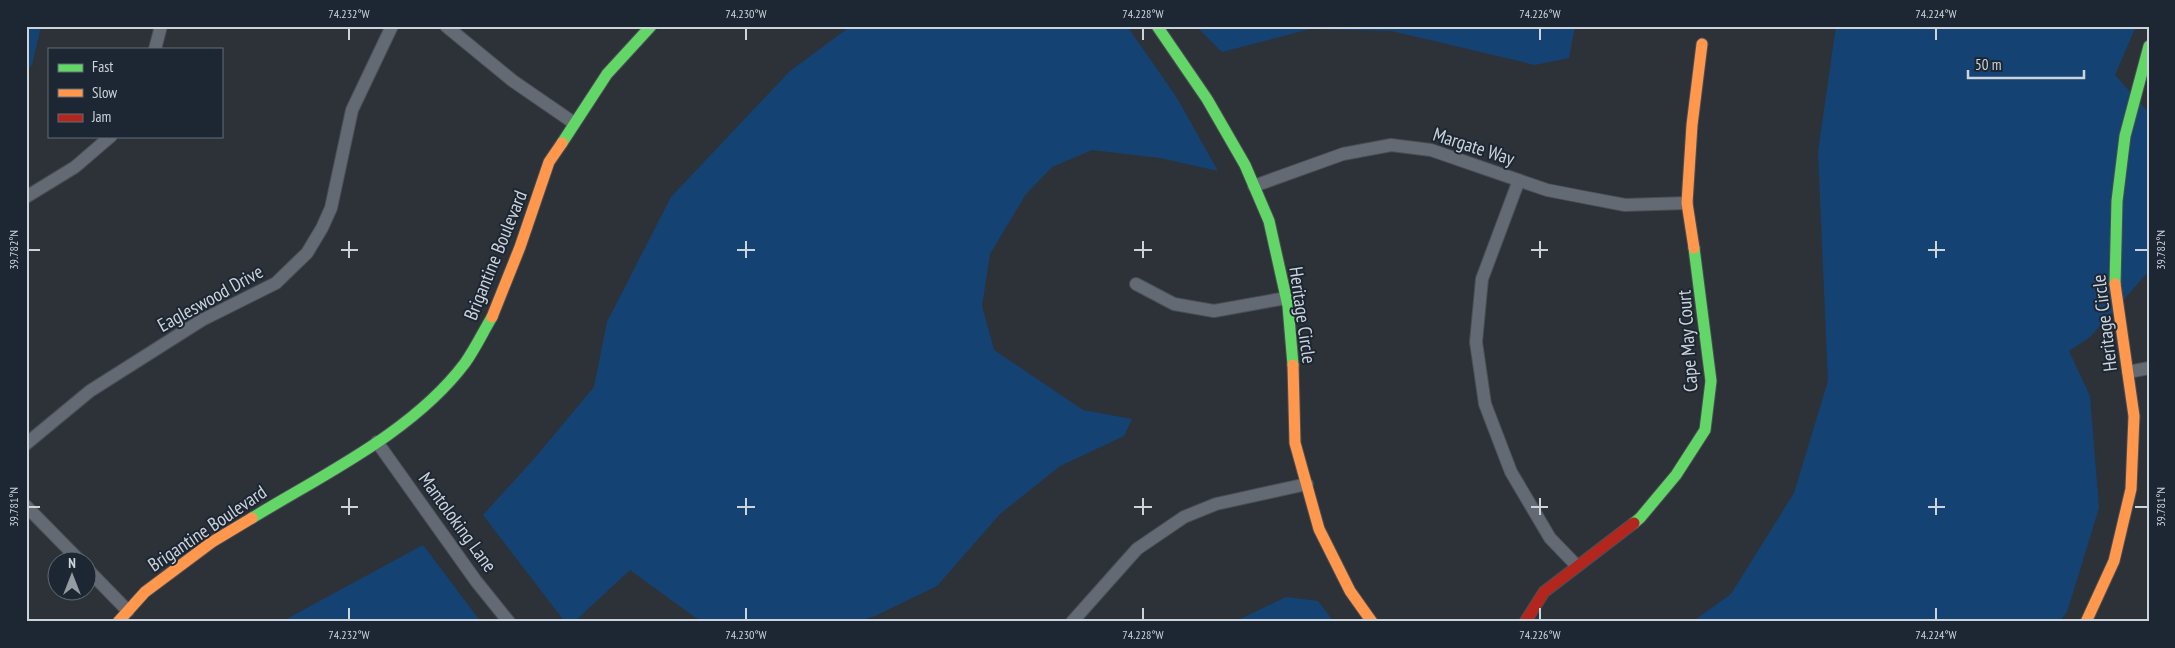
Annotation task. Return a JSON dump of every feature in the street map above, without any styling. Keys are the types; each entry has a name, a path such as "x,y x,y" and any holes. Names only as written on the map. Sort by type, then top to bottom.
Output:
{"street":[{"path":"155,48 161,26"},
{"name":"Eagleswood Drive","path":"26,444 90,392 202,320 276,284 307,253 331,208 352,110 392,26"},
{"path":"446,26 513,81 574,123"},
{"name":"Brigantine Boulevard","path":"118,622 145,592 212,542 378,442 424,407 465,363 493,315 520,247 549,162 607,74 651,26"},
{"name":"Heritage Circle","path":"1157,26 1207,99 1245,165 1269,221 1286,298 1294,379 1295,443 1319,529 1350,591 1372,622"},
{"name":"Cape May Court","path":"1525,622 1544,592 1640,518 1676,475 1705,430 1711,381 1700,282 1687,203 1692,125 1702,44"},
{"name":"Heritage Circle","path":"2086,622 2114,561 2131,489 2134,416 2114,277 2116,201 2125,136 2149,46"},
{"path":"26,197 74,167 108,138"},
{"name":"Margate Way","path":"1254,186 1343,154 1391,145 1432,150 1547,190 1625,204 1687,203"},
{"path":"1519,180 1482,279 1476,342 1485,404 1511,472 1550,538 1577,566"},
{"path":"1136,284 1174,304 1214,311 1286,298"},
{"path":"2128,372 2149,368"},
{"name":"Mantoloking Lane","path":"378,442 476,581 509,622"},
{"path":"1072,622 1137,549 1184,518 1216,504 1306,484"},
{"path":"26,506 69,550"},
{"path":"98,580 128,611"}],"shaded area":[{"path":"26,26 41,26 32,65 26,70"},
{"path":"851,26 1127,26 1177,98 1218,171 1160,158 1092,150 1052,167 1026,194 990,254 982,306 994,350 1083,410 1132,419 1124,436 1060,466 1000,514 937,586 875,616 855,622 710,622 696,618 630,570 574,622 565,622 483,515 534,459 594,387 607,322 671,197 790,71"},
{"path":"1196,26 1575,26 1569,58 1535,65 1392,31 1310,29 1222,52"},
{"path":"1836,26 2136,26 2115,75 2149,113 2149,271 2090,337 2069,351 2090,396 2099,508 2067,612 2059,622 1692,622 1731,594 1794,493 1828,381 1818,152"},
{"path":"423,545 481,622 281,622"},
{"path":"1286,597 1318,601 1334,622 1234,622"}],"traffic: fast":[{"path":"562,143 607,74 651,26"},
{"path":"1157,26 1207,99 1245,165 1269,221 1288,306 1293,365"},
{"path":"2115,284 2117,201 2125,136 2149,46"},
{"path":"1634,523 1676,475 1705,430 1711,381 1694,248"},
{"path":"252,518 366,450 420,410 444,388 465,363 492,317"}],"traffic: slow":[{"path":"1694,248 1687,203 1692,125 1702,44"},
{"path":"492,317 520,247 549,162 562,143"},
{"path":"2086,622 2114,561 2131,489 2134,416 2115,284"},
{"path":"1293,365 1295,443 1319,529 1350,591 1372,622"},
{"path":"118,622 145,592 212,542 252,518"}],"traffic: jam":[{"path":"1525,622 1544,592 1634,523"}]}
